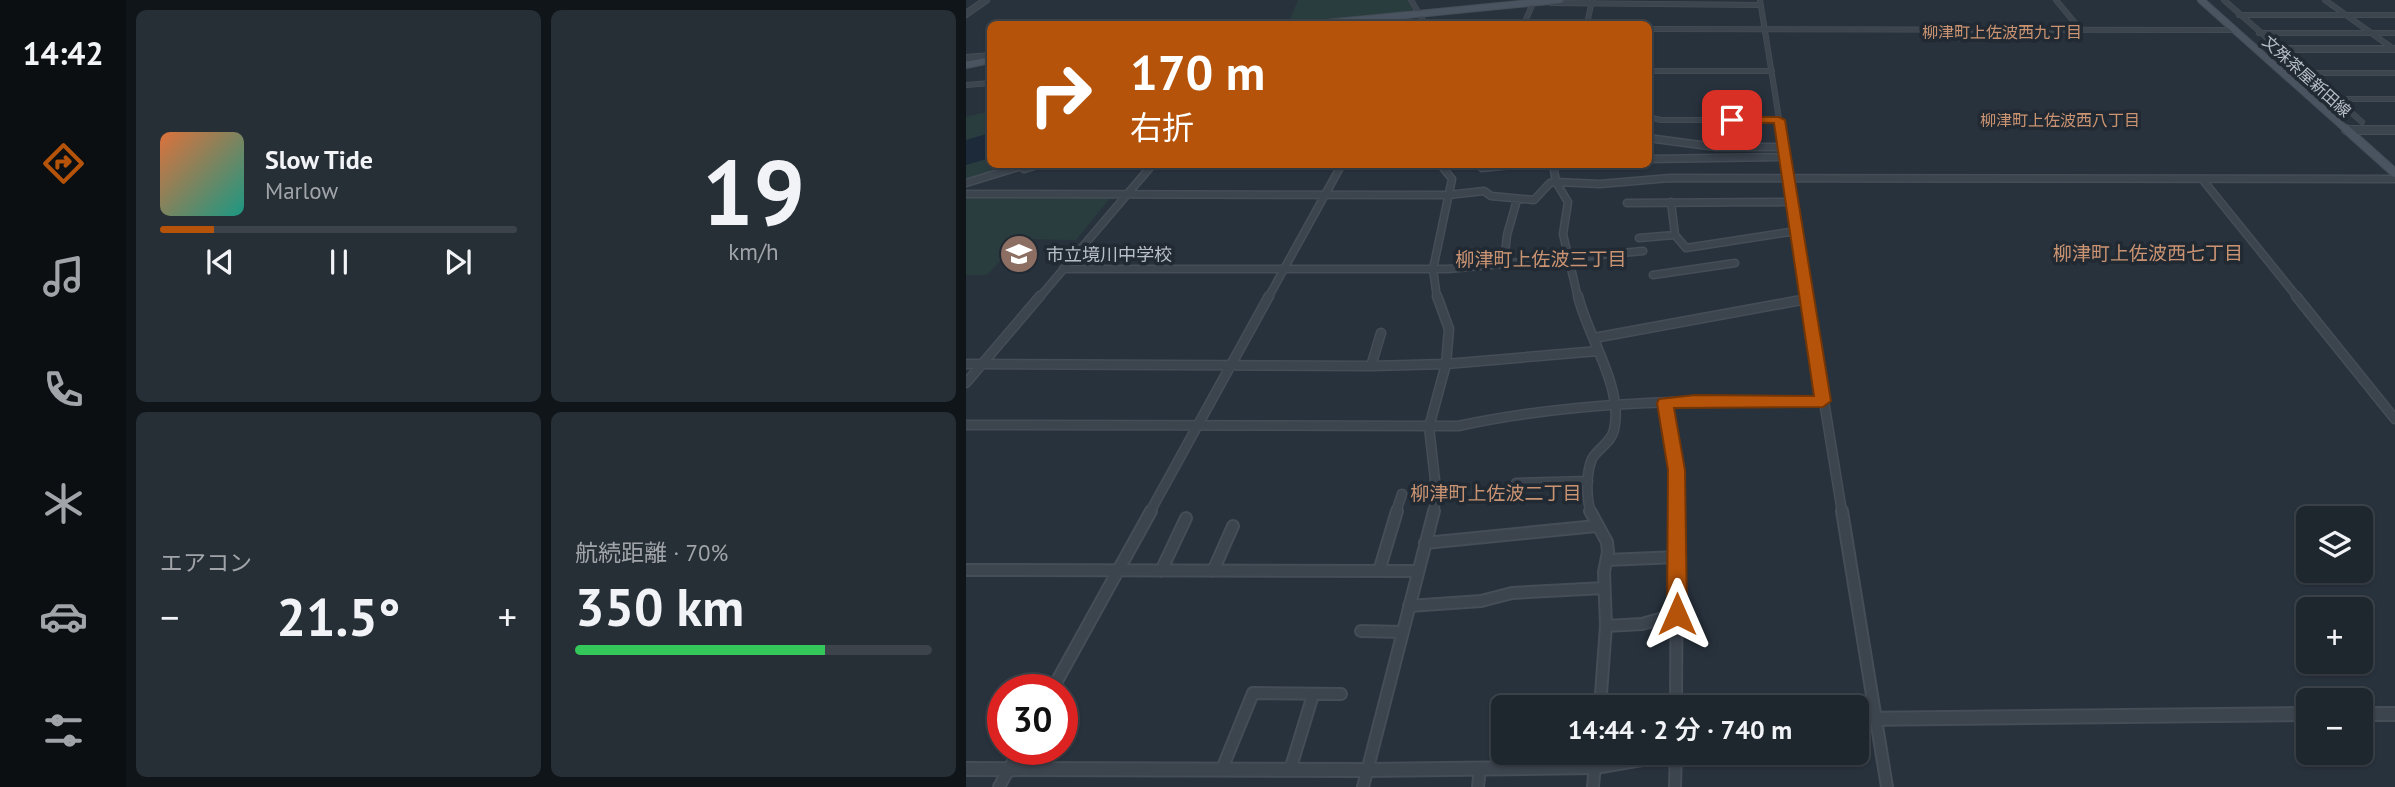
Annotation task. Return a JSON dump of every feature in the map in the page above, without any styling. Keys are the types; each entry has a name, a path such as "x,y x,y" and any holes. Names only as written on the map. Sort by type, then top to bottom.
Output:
{"main road":[{"path":"1347,21 1560,0"},
{"name":"文殊茶屋新田線","path":"2201,0 2395,173"},
{"path":"2209,0 2395,163"},
{"path":"966,65 987,59"}],"street":[{"path":"966,14 986,0"},
{"path":"1411,0 1422,21"},
{"path":"2056,0 2080,29"},
{"path":"2224,0 2362,122"},
{"path":"2325,0 2394,49"},
{"path":"1526,21 1536,1 1761,3 1887,787"},
{"path":"1588,21 1591,2"},
{"path":"2239,15 2395,15"},
{"path":"1730,19 1731,29"},
{"path":"1652,29 2234,30"},
{"path":"2259,33 2395,33"},
{"path":"2278,49 2394,49"},
{"path":"966,58 987,58"},
{"path":"1652,71 1772,71"},
{"path":"2306,73 2395,73"},
{"path":"966,85 987,83"},
{"path":"966,96 974,84"},
{"path":"2337,99 2395,99"},
{"path":"1652,118 1779,120"},
{"path":"2346,130 2395,130"},
{"path":"1652,139 1716,147 1783,147"},
{"path":"1652,159 1785,157"},
{"path":"1007,172 1018,168"},
{"path":"966,183 1024,168"},
{"path":"966,383 1150,168"},
{"path":"1061,674 1340,168"},
{"path":"1363,787 1437,498 1429,427 1446,364 1449,329 1437,300 1433,269 1452,179 1443,168"},
{"path":"1554,168 1556,182 1568,202 1563,234 1581,309 1611,382 1614,407 1615,428 1611,439 1592,460 1588,481 1588,508 1596,526 1608,542 1601,695"},
{"path":"966,194 1448,195 1484,191 1491,196 1534,200 1550,183 1556,182 1600,184 1670,178 2395,179"},
{"path":"2202,179 2395,419"},
{"path":"1504,264 1507,234 1517,200"},
{"path":"1671,202 1675,236 1686,248 1796,231"},
{"path":"1626,204 1791,202"},
{"path":"1639,237 1675,236"},
{"path":"1063,269 1433,269 1643,251"},
{"path":"1653,275 1735,262"},
{"path":"1594,338 1807,299"},
{"path":"1371,366 1381,333"},
{"path":"966,364 1371,366 1446,364 1598,351"},
{"path":"966,425 1429,427 1458,426 1519,413 1695,401 1823,401"},
{"path":"1665,403 1677,470 1676,695"},
{"path":"1516,484 1588,481"},
{"path":"1378,571 1402,494"},
{"path":"1161,571 1186,518"},
{"path":"1213,571 1233,526"},
{"path":"1425,543 1596,526"},
{"path":"1608,559 1677,557"},
{"path":"966,570 1418,572"},
{"path":"1409,606 1481,601 1512,593 1604,588"},
{"path":"1606,626 1642,624 1677,614"},
{"path":"1361,631 1402,632"},
{"path":"1222,769 1252,693 1341,694"},
{"path":"1290,770 1313,695"},
{"path":"1869,718 2296,714"},
{"path":"2373,714 2395,714"},
{"path":"999,787 1011,765"},
{"path":"966,769 1367,770 1523,765"},
{"path":"1592,787 1594,765"},
{"path":"1675,787 1678,765"},
{"path":"1478,787 1480,768"}],"shaded area":[{"path":"1298,0 1407,0 1413,10 1397,13 1397,19 1411,18 1412,21 1289,21"},
{"path":"987,112 987,168 1012,168 966,181 966,117"},
{"path":"966,197 1110,198 1076,240 1021,239 987,275 966,275"}],"water":[{"path":"987,134 987,159 966,165 966,140"}],"place":[{"name":"市立境川中学校","path":"1019,254"}],"district":[{"name":"柳津町上佐波西九丁目","path":"2002,32"},
{"name":"柳津町上佐波西八丁目","path":"2060,120"},
{"name":"柳津町上佐波西七丁目","path":"2148,253"},
{"name":"柳津町上佐波三丁目","path":"1541,259"},
{"name":"柳津町上佐波二丁目","path":"1496,493"}],"route":[{"path":"1677,614 1677,470 1665,403 1823,401 1779,120 1732,120"}]}
